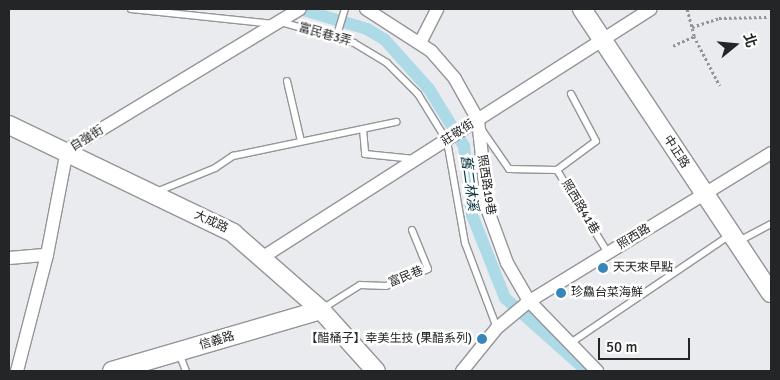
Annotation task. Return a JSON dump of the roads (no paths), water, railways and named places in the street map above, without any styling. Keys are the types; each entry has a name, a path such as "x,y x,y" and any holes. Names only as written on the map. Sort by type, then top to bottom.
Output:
{"main road":[{"name":"中正路","path":"582,9 771,293"},
{"name":"大成路","path":"9,126 67,150 151,194 233,233 263,257 321,310 376,371"},
{"name":"信義路","path":"112,371 321,310"}],"street":[{"name":"自強街","path":"17,371 47,255 67,150 300,9"},
{"path":"366,9 420,43 455,80 478,123"},
{"path":"420,43 437,9"},
{"name":"莊敬街","path":"263,257 478,123 651,9"},
{"name":"照西路19巷","path":"478,123 488,211 507,263 529,301 597,371"},
{"name":"照西路","path":"462,371 497,328 529,301 771,154"},
{"path":"9,258 47,255"}],"lane":[{"name":"富民巷3弄","path":"131,9 278,23 354,42 387,63 418,94 447,141"},
{"path":"336,38 345,9"},
{"path":"287,81 301,141"},
{"name":"照西路41巷","path":"571,94 596,141 557,170 608,253"},
{"path":"151,194 215,168 233,156 396,122"},
{"path":"478,123 509,169 557,170"},
{"path":"363,129 365,154 417,160"},
{"path":"447,141 465,243 497,328"},
{"path":"569,344 734,239 771,224"},
{"name":"富民巷","path":"321,310 360,285 386,286 428,269 412,230"},
{"path":"178,352 186,371"}],"waterway":[{"name":"舊二林溪","path":"300,9 367,29 385,40 429,89 464,146 472,215 505,298 587,371"}],"place":[{"name":"天天來早點","path":"603,268"},
{"name":"珍鱻台菜海鮮","path":"561,293"},
{"name":"【醋桶子】幸美生技 (果醋系列)","path":"482,339"}]}
